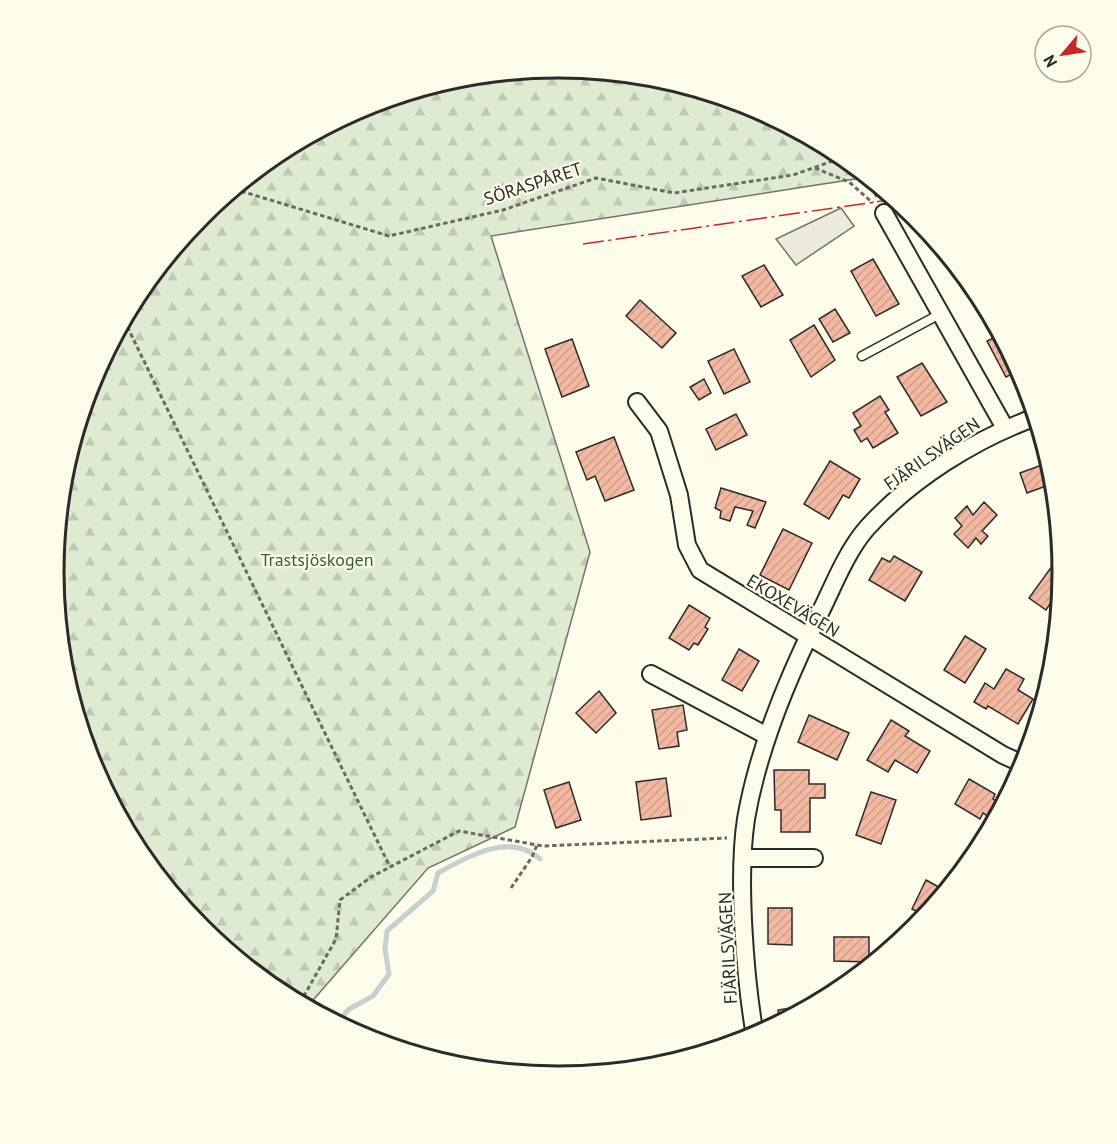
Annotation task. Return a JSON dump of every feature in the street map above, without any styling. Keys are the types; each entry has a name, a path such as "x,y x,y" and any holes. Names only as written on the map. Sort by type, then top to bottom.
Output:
{"street":[{"name":"FJÄRILSVÄGEN","path":"884,213 1005,428"},
{"name":"EKOXEVÄGEN","path":"637,402 660,431 679,495 687,545 700,570 807,638 1015,761"},
{"name":"FJÄRILSVÄGEN","path":"754,1025 745,925 746,819 767,736 807,638 838,576 866,529 918,483 970,448 1005,428 1028,420"},
{"path":"651,674 767,736"},
{"path":"744,858 814,858"}],"lane":[{"path":"862,356 940,314"}],"path":[{"name":"SÖRASPÅRET","path":"244,192 389,236 502,210 597,178 674,193 794,175 833,161"},
{"path":"814,168 849,182 884,213"},
{"path":"874,193 884,213"},
{"path":"129,329 390,867"},
{"path":"304,996 336,939 340,900 390,867 459,831 537,845 745,837"},
{"path":"511,888 532,857 537,845"}],"green space":[{"name":"Trastsjöskogen","path":"526,79 591,79 655,87 717,104 777,129 806,144 857,179 491,236 590,552 515,827 428,868 312,1001 258,964 209,921 187,898 148,846 115,790 102,761 81,700 66,606 68,516 74,477 91,413 115,354 148,298 187,246 233,201 284,161 340,129 400,104 462,87"}],"shaded area":[{"path":"841,208 854,226 796,265 776,239"}],"building":[{"path":"873,259 899,304 876,316 851,271"},
{"path":"764,265 783,295 761,307 742,276"},
{"path":"640,300 676,333 662,348 626,316"},
{"path":"835,309 850,333 833,342 819,319"},
{"path":"814,325 835,360 811,377 790,340"},
{"path":"993,338 1011,374 1006,377 987,341"},
{"path":"572,339 589,386 562,397 545,349"},
{"path":"734,349 750,382 724,394 708,361"},
{"path":"922,363 947,402 921,416 897,377"},
{"path":"704,379 711,393 699,400 690,387"},
{"path":"880,396 889,410 885,412 898,433 873,448 867,438 861,442 854,430 861,426 853,413"},
{"path":"736,414 747,435 716,450 706,429"},
{"path":"614,437 634,490 605,501 595,476 587,480 576,452"},
{"path":"830,461 860,479 849,498 843,495 829,519 804,504"},
{"path":"1041,465 1045,486 1027,493 1020,473"},
{"path":"721,488 766,502 755,528 747,525 753,511 735,507 730,521 720,518 721,511 715,508"},
{"path":"984,502 997,515 982,531 988,536 981,544 976,538 968,548 954,534 962,526 955,518 967,506 973,515"},
{"path":"783,529 812,543 789,590 760,575"},
{"path":"894,556 922,572 905,601 869,580 882,558 890,562"},
{"path":"1052,566 1051,602 1046,610 1029,598"},
{"path":"689,605 710,618 705,627 708,629 698,645 694,643 689,650 669,638"},
{"path":"965,636 986,649 965,683 944,670"},
{"path":"739,649 759,661 742,691 722,680"},
{"path":"1006,669 1024,679 1018,690 1033,699 1018,724 988,706 986,709 974,702 985,683 994,689"},
{"path":"599,691 616,713 596,733 576,713"},
{"path":"683,705 687,730 677,732 679,746 659,749 652,710"},
{"path":"809,715 849,733 837,760 798,742"},
{"path":"891,720 909,731 905,736 930,751 917,773 895,760 888,772 867,760"},
{"path":"774,770 809,770 809,784 825,784 825,798 810,798 810,832 781,832 781,810 775,810"},
{"path":"666,778 671,816 641,820 636,782"},
{"path":"969,779 995,794 993,799 996,801 987,816 983,813 980,819 955,804"},
{"path":"569,782 581,820 556,828 544,790"},
{"path":"871,792 896,800 881,844 856,835"},
{"path":"926,880 939,887 917,911 912,909"},
{"path":"768,908 792,908 792,945 768,944"},
{"path":"834,937 869,937 869,956 862,962 834,961"},
{"path":"790,1008 779,1014 778,1010"}],"waterway":[{"path":"343,1016 349,1009 373,996 389,974 385,949 387,931 433,891 438,873 475,854 502,847 515,847 528,851 540,859"}],"power":[{"path":"583,244 884,201"}]}
